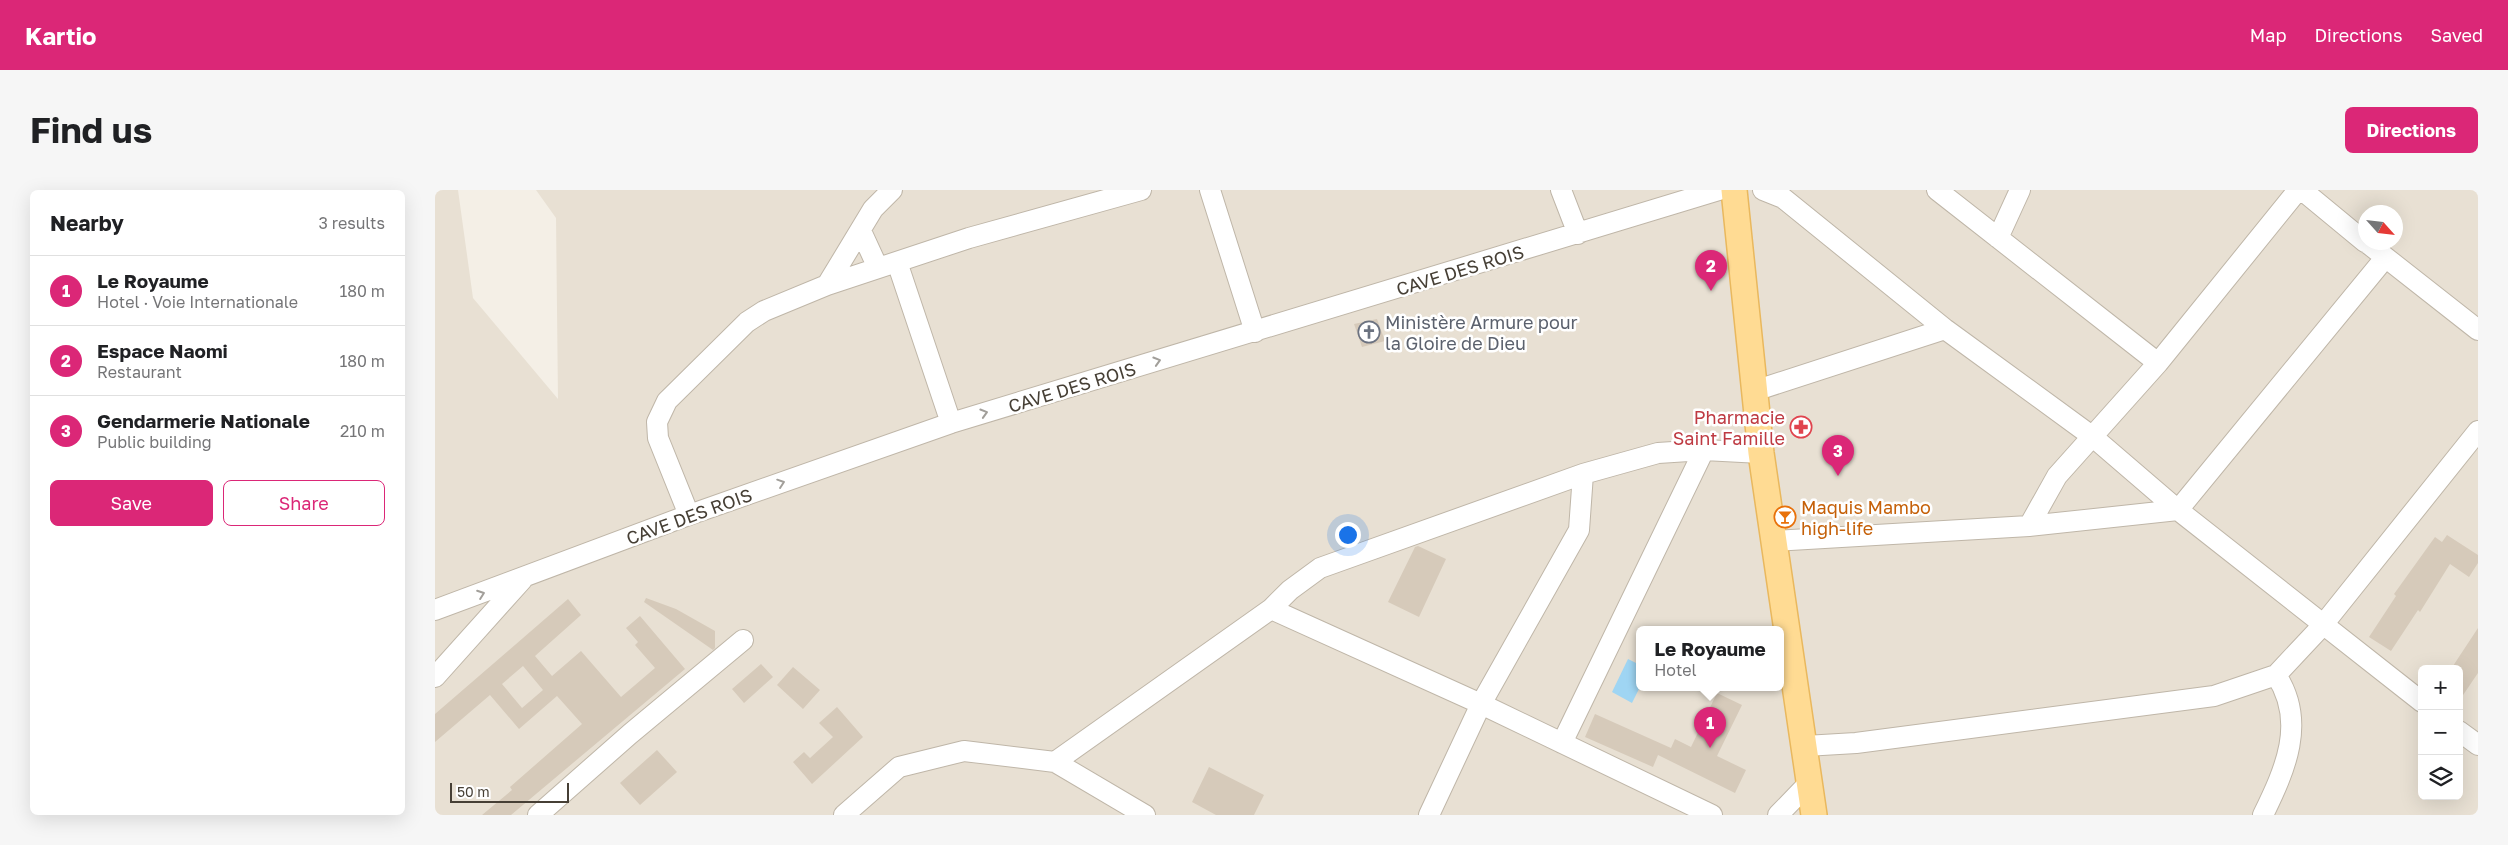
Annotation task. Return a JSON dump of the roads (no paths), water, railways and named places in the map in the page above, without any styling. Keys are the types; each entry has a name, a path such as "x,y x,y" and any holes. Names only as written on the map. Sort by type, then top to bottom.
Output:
{"main road":[{"path":"1734,190 1761,453 1814,815"}],"street":[{"path":"827,285 873,210 892,190"},
{"path":"689,515 658,438 657,422 667,401 747,322 764,311 827,285 969,238 1141,190"},
{"path":"1210,190 1255,332"},
{"path":"1561,190 1578,234"},
{"name":"CAVE DES ROIS","path":"435,610 689,515 951,423 1719,190"},
{"path":"1763,190 1783,198 1945,329 2093,437 2178,510 2322,626 2418,699"},
{"path":"1937,190 2158,364"},
{"path":"1998,238 2020,190"},
{"path":"2029,526 2057,476 2158,364 2300,190 2358,236"},
{"path":"861,231 887,265 951,423"},
{"path":"2376,250 2478,330"},
{"path":"1774,542 2029,526 2178,510 2385,258"},
{"path":"1754,390 1945,329"},
{"path":"1805,746 1856,743 2214,696 2276,675 2322,626 2478,431"},
{"path":"1055,762 1271,609 1290,590 1320,568 1583,474 1658,453 1704,450 1761,453"},
{"path":"1563,743 1704,450"},
{"path":"1429,815 1481,704 1579,530 1583,474"},
{"path":"435,677 524,578"},
{"path":"1271,609 1481,704 1713,815"},
{"path":"537,815 630,734 743,640"},
{"path":"2263,815 2284,771 2290,744 2287,691 2276,675"},
{"path":"844,815 899,767 964,750 1055,762 1136,813"},
{"path":"1778,815 1809,783"}],"water":[{"path":"1628,659 1636,663 1636,691 1638,691 1632,703 1612,692"}],"place":[{"name":"Espace Naomi","path":"1711,291"},
{"name":"Ministère Armure pour la Gloire de Dieu","path":"1369,332"},
{"name":"Pharmacie Saint Famille","path":"1801,427"},
{"name":"Gendarmerie Nationale","path":"1838,476"},
{"name":"Maquis Mambo high-life","path":"1785,517"},
{"name":"Le Royaume","path":"1710,748"}]}
